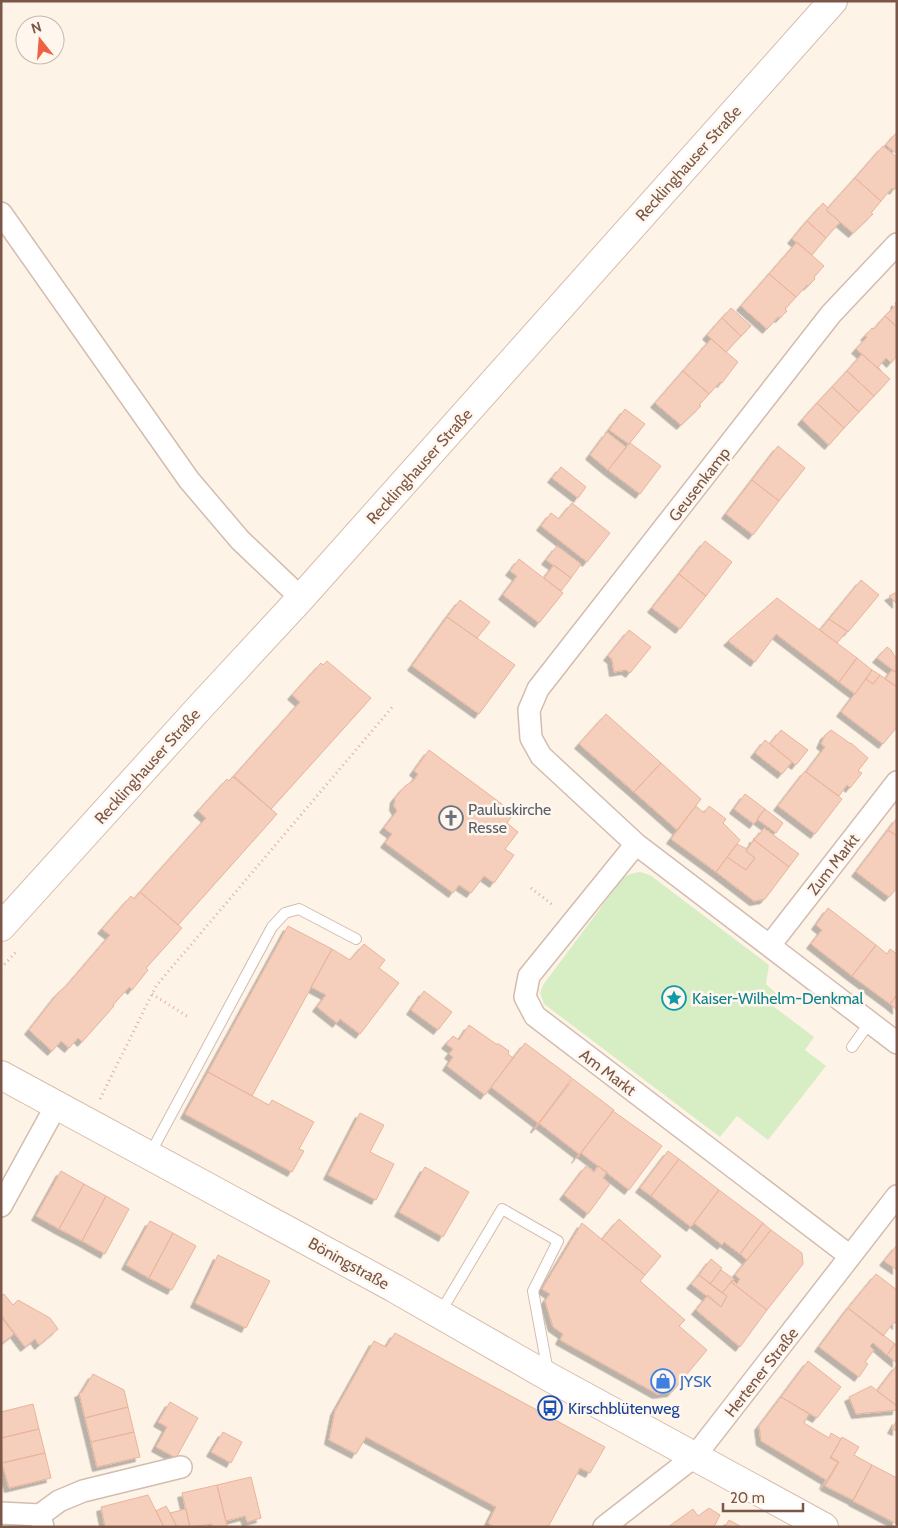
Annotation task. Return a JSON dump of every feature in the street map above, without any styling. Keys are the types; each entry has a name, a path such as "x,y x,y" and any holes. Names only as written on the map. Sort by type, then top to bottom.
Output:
{"main road":[{"name":"Recklinghauser Straße","path":"1,926 302,598 833,1"},
{"name":"Böningstraße","path":"1,1075 439,1313 549,1376 824,1527"}],"street":[{"path":"1,214 189,480 240,540 302,598"},
{"name":"Geusenkamp","path":"636,844 541,756 531,738 529,710 538,689 831,314 897,244"},
{"name":"Zum Markt","path":"770,945 897,782"},
{"path":"636,844 897,1043"},
{"name":"Am Markt","path":"636,844 529,976 525,997 535,1016 850,1256"},
{"path":"1,1206 57,1104"},
{"name":"Hertener Straße","path":"604,1527 695,1456 897,1196"},
{"path":"1,1512 41,1521 59,1501 83,1490 181,1466"}],"lane":[{"path":"149,1155 272,927 285,913 299,910 356,939"},
{"path":"852,1046 870,1022"},
{"path":"439,1313 502,1209 558,1241 533,1291 549,1376"}],"path":[{"path":"88,1121 152,994 163,978 394,705"},
{"path":"531,888 548,901"},
{"path":"152,994 190,1018"}],"green space":[{"path":"640,872 650,875 769,965 766,984 780,997 773,1006 814,1037 805,1050 826,1066 768,1140 737,1116 720,1137 544,1004 540,993 543,985 623,878"}],"building":[{"path":"897,132 897,154 886,145"},
{"path":"883,146 897,157 897,186 894,190 892,188 881,201 855,178"},
{"path":"855,178 881,201 871,213 873,214 853,233 826,210"},
{"path":"823,203 828,208 826,210 840,222 826,238 807,221"},
{"path":"807,221 826,238 812,255 792,239"},
{"path":"797,242 824,266 814,277 815,279 796,297 769,274"},
{"path":"769,274 796,297 785,309 787,311 780,318 778,317 767,329 741,306"},
{"path":"897,301 897,327 885,316 896,305"},
{"path":"731,308 751,326 741,336 722,318"},
{"path":"885,316 897,327 897,356 891,363 886,358 878,367 882,372 856,349 872,328 874,329"},
{"path":"722,318 741,336 726,352 707,335"},
{"path":"711,339 738,362 722,383 720,382 709,394 683,371"},
{"path":"862,354 890,379 874,396 847,371"},
{"path":"683,371 709,394 699,405 701,406 681,425 655,403"},
{"path":"847,371 874,396 859,412 832,387"},
{"path":"832,387 859,412 844,428 817,403"},
{"path":"817,403 844,428 829,445 802,420"},
{"path":"625,409 645,424 629,444 609,430"},
{"path":"607,432 626,447 608,470 590,455"},
{"path":"630,443 661,466 640,494 608,470"},
{"path":"778,446 805,468 779,501 752,480"},
{"path":"561,467 586,487 578,498 552,478"},
{"path":"752,480 779,501 753,535 726,514"},
{"path":"572,503 610,533 587,562 541,526 551,513 559,519"},
{"path":"705,541 732,562 706,596 679,574"},
{"path":"557,546 581,564 571,578 546,560"},
{"path":"519,559 563,593 539,623 503,595 517,576 510,571"},
{"path":"554,565 571,578 561,591 544,578"},
{"path":"679,574 706,596 680,629 652,608"},
{"path":"861,580 879,595 848,632 829,619"},
{"path":"897,592 897,604 889,596"},
{"path":"777,598 857,658 839,682 776,634 755,662 728,641"},
{"path":"460,600 490,622 477,638 447,617"},
{"path":"447,617 515,665 479,714 412,666"},
{"path":"829,619 847,631 837,643 820,630"},
{"path":"629,630 651,647 630,673 626,670 614,672 612,659 608,656"},
{"path":"887,647 897,660 897,673 877,658"},
{"path":"857,658 872,670 855,694 839,682"},
{"path":"327,661 371,698 271,809 234,776 300,702 292,695 321,663 323,665"},
{"path":"872,670 880,675 873,684 866,679"},
{"path":"892,670 897,673 897,687 885,679"},
{"path":"880,675 897,687 897,727 883,744 841,712 866,679 873,684"},
{"path":"606,714 661,763 634,792 579,744"},
{"path":"781,730 808,750 796,765 770,744"},
{"path":"831,730 851,743 868,758 858,771 862,773 850,788 847,785 839,796 806,772 825,747 821,744 825,735"},
{"path":"765,740 792,762 782,774 755,753"},
{"name":"Pauluskirche Resse","path":"429,750 514,813 507,823 518,832 505,849 514,855 494,883 484,876 471,893 459,885 453,893 385,843 392,834 384,828 397,811 394,806 395,798 418,774 414,771"},
{"path":"661,763 701,799 677,830 634,792"},
{"path":"805,771 842,799 815,834 778,806"},
{"path":"233,777 277,814 178,925 140,892 206,818 198,811 227,779 229,781"},
{"path":"745,794 765,809 754,824 734,809"},
{"path":"696,806 704,813 709,806 726,819 723,823 740,840 716,872 671,839"},
{"path":"765,809 783,823 776,833 757,819"},
{"path":"897,818 897,836 888,830"},
{"path":"764,828 799,854 789,867 753,839"},
{"path":"888,830 897,836 897,888 889,897 856,872"},
{"path":"754,840 789,867 765,899 754,901 716,872 727,857 746,870 755,858 746,851"},
{"path":"737,844 747,849 746,851 755,858 746,870 727,857"},
{"path":"140,892 182,928 146,968 148,970 132,990 129,987 82,1042 78,1038 69,1048 61,1041 52,1051 29,1030 58,993 110,935 102,929 131,896 134,899"},
{"path":"828,908 876,945 852,976 811,944 822,930 816,925"},
{"path":"288,926 332,949 252,1096 208,1072"},
{"path":"364,944 385,960 379,968 399,983 360,1034 340,1019 337,1023 317,1007 326,995 311,987 332,949 350,960"},
{"path":"876,945 887,954 890,949 897,954 897,995 890,1004 852,976"},
{"path":"424,991 452,1012 438,1030 411,1010"},
{"path":"897,995 897,1010 890,1004"},
{"path":"469,1025 509,1051 508,1054 513,1058 485,1095 447,1066 453,1057 449,1054 453,1049 446,1044 453,1036 459,1040"},
{"path":"525,1043 572,1078 535,1128 538,1123 491,1087"},
{"path":"208,1072 269,1105 272,1100 314,1122 299,1149 304,1151 292,1172 185,1114"},
{"path":"573,1079 614,1110 576,1159 579,1154 540,1124 535,1129"},
{"path":"613,1111 662,1146 629,1190 581,1153"},
{"path":"360,1113 384,1125 370,1152 394,1164 376,1200 328,1175"},
{"path":"668,1151 679,1159 651,1196 640,1188"},
{"path":"679,1159 719,1190 691,1227 651,1196"},
{"path":"586,1166 594,1172 598,1166 607,1172 603,1178 610,1184 588,1214 564,1195"},
{"path":"425,1167 469,1192 443,1237 399,1212"},
{"path":"61,1171 84,1184 59,1229 36,1216"},
{"path":"84,1184 106,1196 82,1241 59,1229"},
{"path":"719,1190 763,1223 740,1254 724,1242 722,1245 694,1223"},
{"path":"106,1196 129,1209 105,1254 82,1241"},
{"path":"619,1219 661,1256 645,1275 602,1239"},
{"path":"150,1221 173,1233 149,1278 126,1265"},
{"path":"582,1223 645,1275 640,1281 685,1320 679,1326 707,1350 672,1392 657,1394 560,1340 563,1334 553,1327 545,1301 550,1294 542,1289"},
{"path":"763,1223 771,1230 747,1260 740,1254"},
{"path":"771,1230 802,1253 803,1264 767,1310 731,1282 732,1280 737,1284 740,1279 735,1275"},
{"path":"173,1233 196,1246 172,1290 149,1278"},
{"path":"897,1245 897,1270 884,1261"},
{"path":"218,1255 270,1281 246,1328 195,1303"},
{"path":"711,1259 722,1268 710,1284 699,1275"},
{"path":"721,1270 734,1279 722,1293 710,1284"},
{"path":"876,1274 897,1290 897,1325 894,1322 883,1336 848,1308"},
{"path":"699,1275 727,1296 721,1307 691,1284"},
{"path":"731,1282 767,1310 740,1347 696,1310 708,1295 721,1307 727,1296 722,1293"},
{"path":"4,1294 13,1305 18,1300 50,1318 58,1329 39,1345 35,1339 25,1347 1,1315 1,1296"},
{"path":"848,1308 895,1344 887,1355 873,1343 870,1346 874,1350 865,1362 868,1364 859,1377 819,1347"},
{"path":"1,1317 14,1334 1,1344"},
{"path":"395,1333 605,1447 590,1473 580,1468 548,1527 494,1527 488,1523 496,1507 366,1437 356,1454 329,1440 335,1411 374,1341 386,1347"},
{"path":"895,1344 897,1345 897,1363 887,1355"},
{"path":"808,1361 841,1387 817,1418 781,1397"},
{"path":"897,1365 897,1406 877,1391"},
{"path":"93,1374 124,1390 128,1407 85,1418 79,1393 82,1392"},
{"path":"871,1386 897,1406 897,1410 856,1414 849,1397"},
{"path":"781,1397 809,1414 804,1423 829,1438 831,1433 841,1439 830,1458 838,1462 824,1485 826,1480 761,1441 759,1426"},
{"path":"170,1402 198,1418 176,1458 156,1447 167,1427 158,1422"},
{"path":"33,1404 39,1429 1,1438 1,1412"},
{"path":"128,1407 134,1432 91,1442 85,1418"},
{"path":"897,1420 897,1431 892,1429"},
{"path":"39,1429 45,1453 2,1463 1,1438"},
{"path":"134,1432 140,1457 97,1467 91,1442"},
{"path":"223,1432 242,1442 231,1463 211,1452"},
{"path":"842,1437 859,1447 854,1455 872,1465 853,1500 825,1486 839,1462 831,1457"},
{"path":"45,1453 51,1478 9,1488 2,1463"},
{"path":"872,1465 897,1478 897,1524 853,1501"},
{"path":"251,1477 261,1518 247,1522 245,1516 226,1521 217,1485"},
{"path":"217,1485 227,1526 212,1527 212,1524 190,1527 182,1493"},
{"path":"148,1495 164,1527 105,1527 101,1507"},
{"path":"166,1506 177,1527 164,1527 156,1511"},
{"path":"709,1508 720,1515 714,1527 668,1527 693,1509 698,1516"},
{"path":"186,1509 190,1527 177,1527 170,1513"},
{"path":"729,1520 742,1527 725,1527"}],"place":[{"name":"Pauluskirche Resse","path":"451,818"},
{"name":"Kaiser-Wilhelm-Denkmal","path":"674,998"},
{"name":"JYSK","path":"663,1381"},
{"name":"Kirschblütenweg","path":"550,1408"}]}
